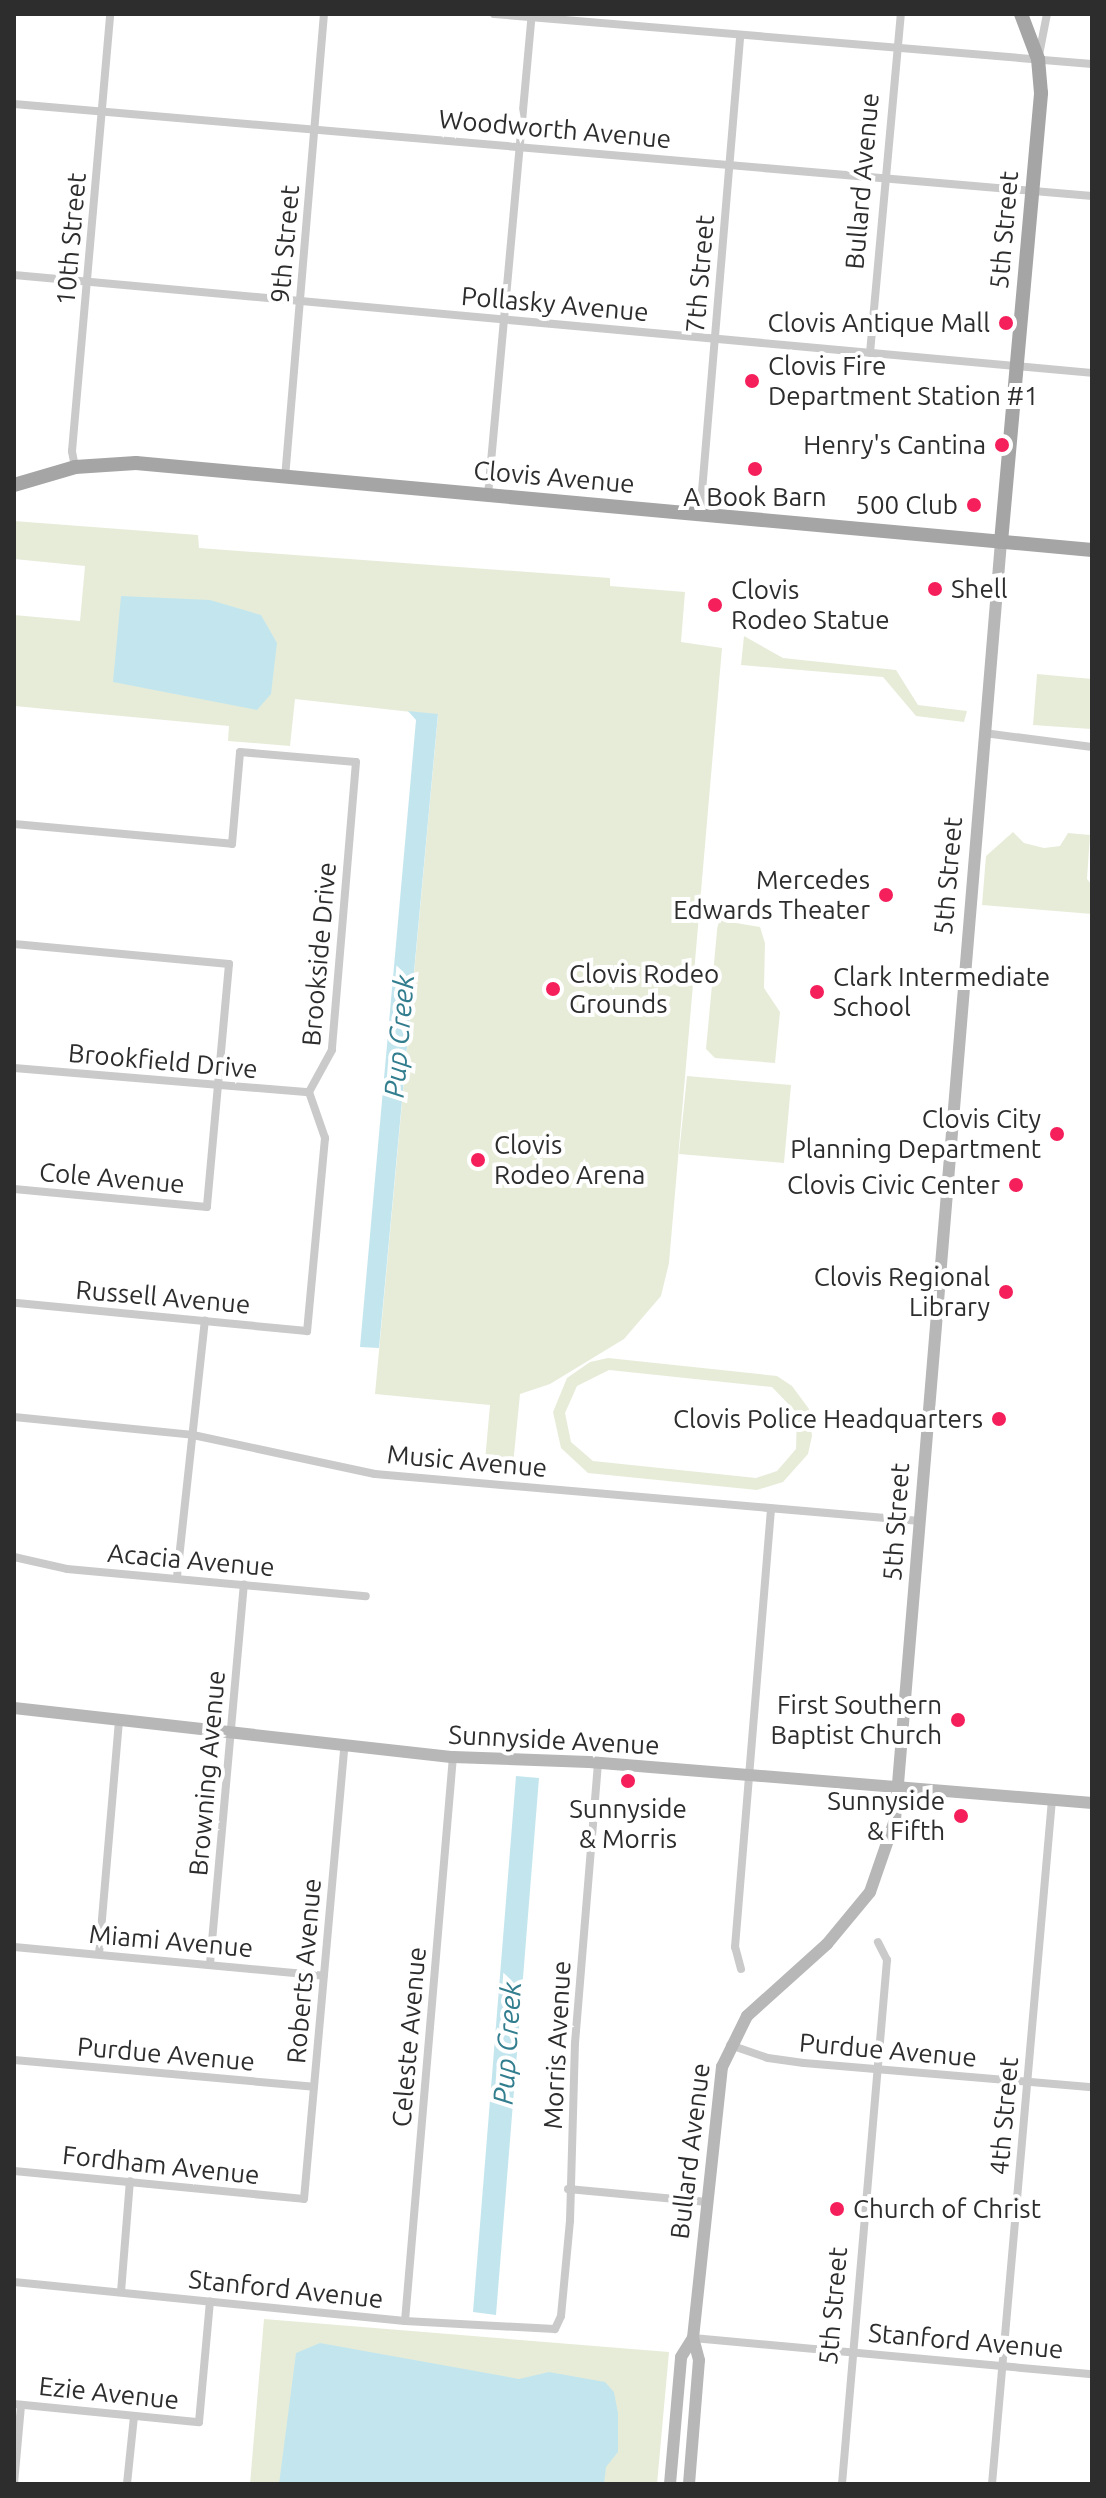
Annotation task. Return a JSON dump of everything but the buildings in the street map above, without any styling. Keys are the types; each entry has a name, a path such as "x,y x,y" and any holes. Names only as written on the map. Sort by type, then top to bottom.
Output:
{"main road":[{"path":"1021,14 1038,59"},
{"name":"5th Street","path":"898,1790 984,733 1041,93 1038,59"},
{"name":"Clovis Avenue","path":"14,485 75,467 136,463 1092,550"},
{"name":"Sunnyside Avenue","path":"14,1708 231,1736 453,1757 598,1762 898,1790 1092,1803"},
{"name":"Bullard Avenue","path":"689,2484 699,2360 693,2338 716,2096 730,2045 761,2000 827,1944 870,1892 890,1843 898,1790"},
{"name":"Bullard Avenue","path":"670,2484 681,2357 693,2338"}],"street":[{"name":"10th Street","path":"75,467 72,451 110,14"},
{"name":"9th Street","path":"285,478 324,14"},
{"path":"494,14 1092,64"},
{"name":"Bullard Avenue","path":"870,353 901,14"},
{"name":"5th Street","path":"1038,59 1047,14"},
{"path":"488,495 532,16"},
{"name":"7th Street","path":"700,515 740,36"},
{"name":"Woodworth Avenue","path":"14,104 102,108 1092,196"},
{"name":"Pollasky Avenue","path":"14,275 1092,373"},
{"path":"984,733 1092,747"},
{"name":"Brookside Drive","path":"14,824 232,844 240,752 356,762 332,1050 309,1092"},
{"path":"14,944 229,964 218,1085"},
{"name":"Brookfield Drive","path":"14,1068 309,1092"},
{"name":"Cole Avenue","path":"14,1189 207,1207 218,1085"},
{"name":"Russell Avenue","path":"14,1303 307,1331 325,1138 309,1092"},
{"path":"177,1577 205,1321"},
{"name":"Music Avenue","path":"14,1417 193,1435 375,1474 920,1521"},
{"path":"741,1969 735,1947 771,1508"},
{"name":"Acacia Avenue","path":"14,1557 67,1569 366,1596"},
{"name":"Browning Avenue","path":"210,1964 244,1585"},
{"path":"99,1954 119,1722"},
{"name":"Roberts Avenue","path":"304,2199 344,1747"},
{"name":"Celeste Avenue","path":"405,2321 453,1757"},
{"name":"Morris Avenue","path":"555,2329 561,2316 598,1762"},
{"name":"4th Street","path":"992,2484 1052,1800"},
{"name":"5th Street","path":"842,2484 887,1960 878,1942"},
{"name":"Miami Avenue","path":"14,1947 324,1976"},
{"name":"Purdue Avenue","path":"730,2045 768,2058 1092,2087"},
{"name":"Purdue Avenue","path":"14,2060 314,2087"},
{"name":"Fordham Avenue","path":"14,2171 304,2199"},
{"path":"121,2292 130,2181"},
{"path":"568,2189 707,2202"},
{"name":"Stanford Avenue","path":"14,2282 405,2321 555,2329"},
{"name":"Ezie Avenue","path":"18,2404 199,2422 210,2301"},
{"name":"Stanford Avenue","path":"693,2338 1092,2374"},
{"path":"14,2484 18,2404"},
{"path":"127,2484 134,2416"}],"green space":[{"name":"Clovis Rodeo Grounds","path":"14,521 198,535 199,548 610,578 610,586 685,592 681,642 722,648 669,1263 661,1296 624,1339 550,1384 520,1394 512,1475 484,1472 490,1405 375,1394 438,715 295,699 290,746 228,741 229,726 14,706 14,615 80,621 85,566 14,559"},
{"path":"744,636 783,658 896,670 918,705 967,711 964,722 916,716 883,677 741,665"},
{"path":"1037,674 1092,679 1091,729 1033,725"},
{"path":"1013,832 1024,843 1044,848 1060,846 1068,833 1090,835 1087,879 1092,885 1092,914 982,905 986,856"},
{"path":"718,920 760,927 765,943 764,988 780,1012 775,1063 715,1058 706,1049"},
{"path":"687,1076 791,1085 784,1163 679,1154"},
{"path":"608,1358 777,1376 792,1386 809,1409 812,1436 808,1454 783,1482 757,1490 588,1473 561,1448 553,1412 567,1378 590,1362","holes":["609,1370 772,1387 797,1413 796,1449 777,1471 756,1478 593,1461 571,1442 565,1413 577,1386"]},
{"path":"264,2319 669,2352 657,2484 250,2484"}],"water":[{"path":"121,596 210,600 261,615 277,643 271,694 257,710 113,682"},
{"name":"Pup Creek","path":"408,711 438,714 379,1348 360,1347 416,720"},
{"name":"Pup Creek","path":"516,1776 539,1778 496,2315 473,2312"},
{"path":"320,2343 519,2379 549,2372 605,2382 614,2392 618,2413 618,2452 606,2467 604,2484 279,2484 296,2353"}],"place":[{"name":"Clovis Antique Mall","path":"1006,323"},
{"name":"Clovis Fire Department Station #1","path":"752,381"},
{"name":"Henry's Cantina","path":"1002,445"},
{"name":"A Book Barn","path":"755,469"},
{"name":"500 Club","path":"974,505"},
{"name":"Shell","path":"935,589"},
{"name":"Clovis Rodeo Statue","path":"715,605"},
{"name":"Mercedes Edwards Theater","path":"886,895"},
{"name":"Clovis Rodeo Grounds","path":"553,989"},
{"name":"Clark Intermediate School","path":"817,992"},
{"name":"Clovis City Planning Department","path":"1057,1134"},
{"name":"Clovis Rodeo Arena","path":"478,1160"},
{"name":"Clovis Civic Center","path":"1016,1185"},
{"name":"Clovis Regional Library","path":"1006,1292"},
{"name":"Clovis Police Headquarters","path":"999,1419"},
{"name":"First Southern Baptist Church","path":"958,1720"},
{"name":"Sunnyside & Morris","path":"628,1781"},
{"name":"Sunnyside & Fifth","path":"961,1816"},
{"name":"Church of Christ","path":"837,2209"}]}
